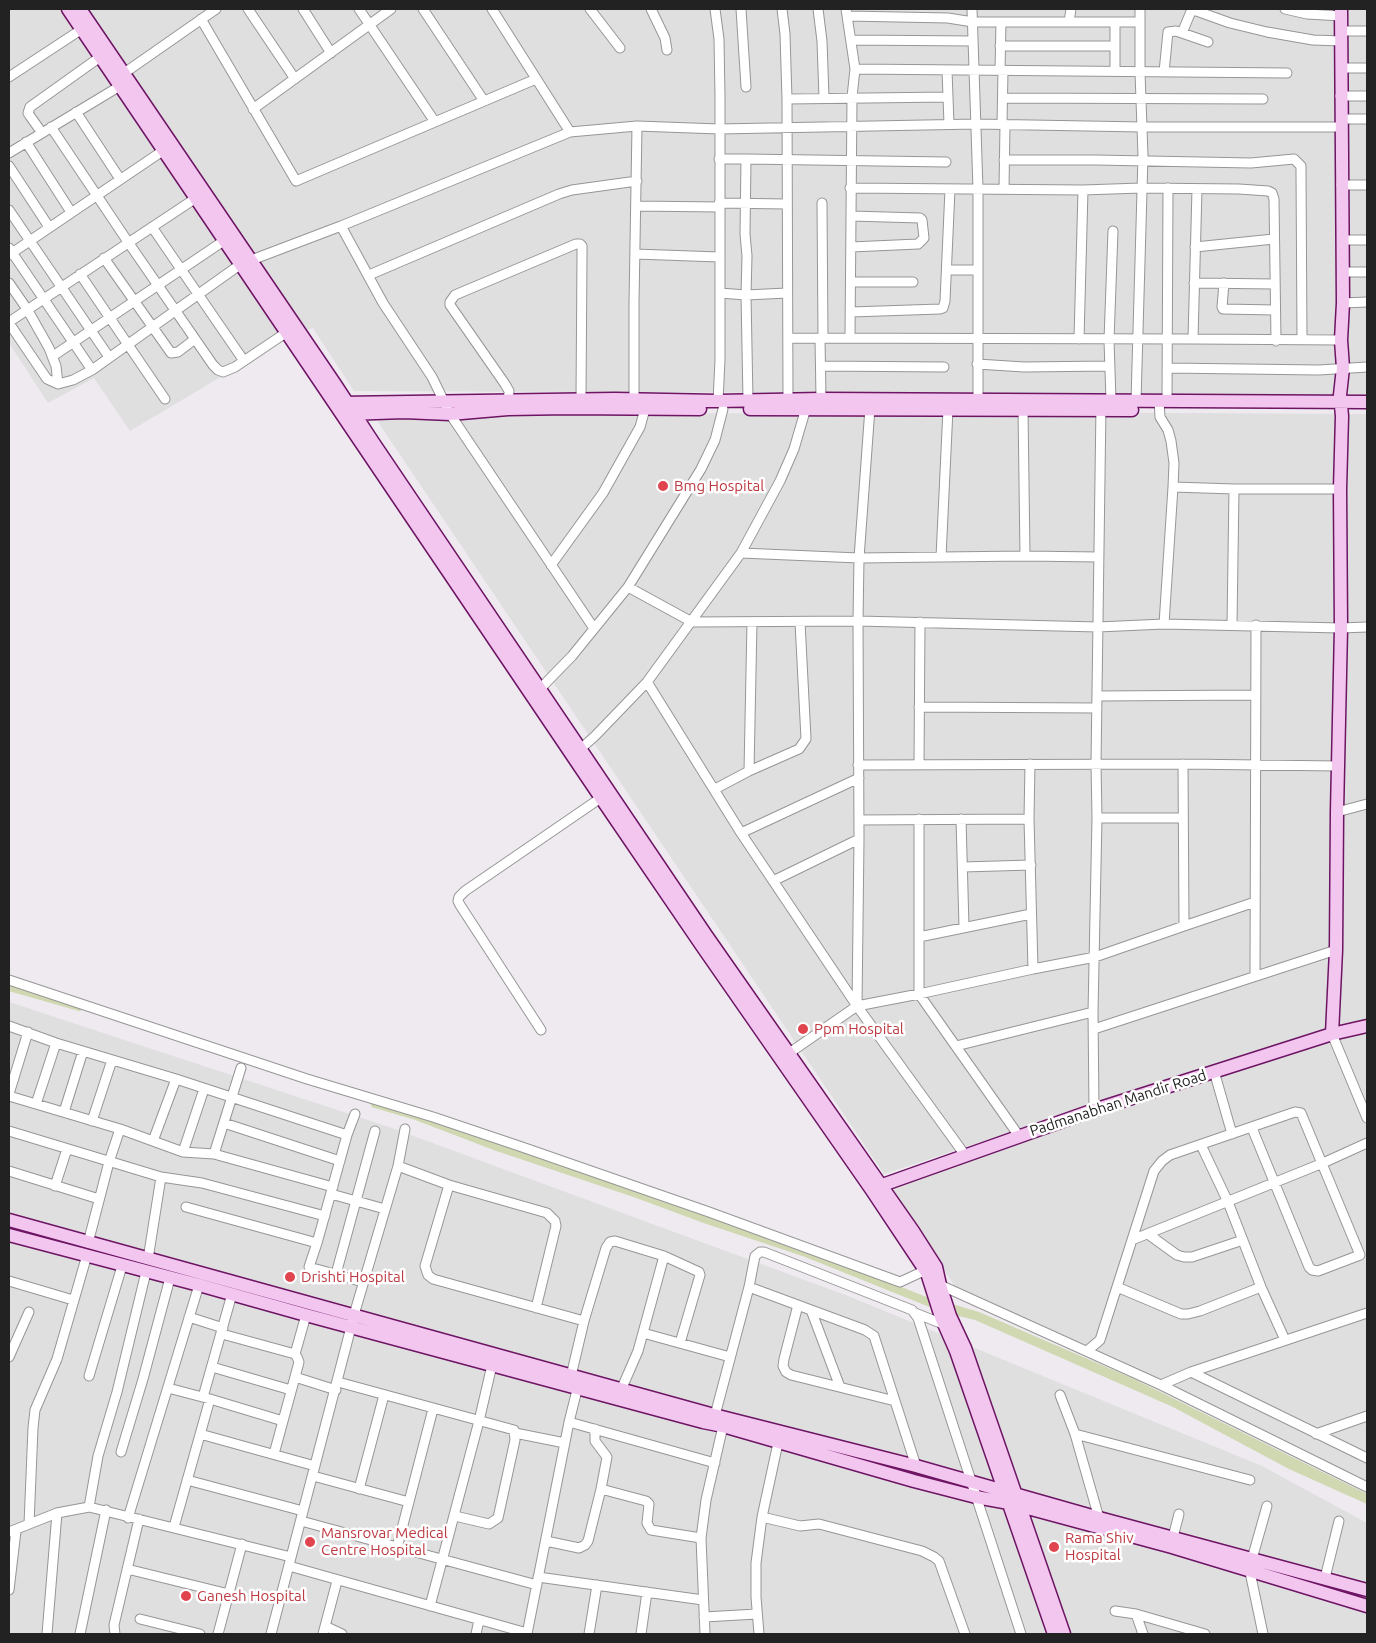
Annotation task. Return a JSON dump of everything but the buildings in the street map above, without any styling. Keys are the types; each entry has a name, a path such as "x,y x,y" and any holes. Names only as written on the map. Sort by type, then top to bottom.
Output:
{"street":[{"path":"68,9 100,57 120,79 246,263 784,1057 876,1187 936,1267 937,1291"},
{"path":"80,9 164,150 225,240 246,263 287,332 334,403 355,414 536,693"},
{"path":"9,153 76,112 216,9"},
{"path":"248,9 295,79"},
{"path":"303,9 331,53"},
{"path":"359,9 435,122"},
{"path":"253,109 391,9"},
{"path":"423,9 484,101"},
{"path":"492,9 570,132"},
{"path":"590,9 620,48"},
{"path":"651,9 665,38 667,50"},
{"path":"536,693 572,656 628,587 701,469 715,440 720,405 720,294 719,39 715,9"},
{"path":"741,9 746,87"},
{"path":"576,752 595,736 648,682 692,622 741,553 780,482 794,449 796,404 789,338 787,99 785,34 782,9"},
{"path":"818,9 822,42 824,98"},
{"path":"972,9 978,190 978,404"},
{"path":"1069,22 1071,9"},
{"path":"1136,401 1142,162 1140,9"},
{"path":"1182,33 1191,9 1230,23 1313,40 1367,31"},
{"path":"1285,9 1307,14 1341,12 1340,96 1343,303 1341,340 1343,368 1340,489 1336,950 1332,1034 1367,1118"},
{"path":"850,337 852,282 850,188 852,98 855,69 847,12 947,13 973,22 1140,22"},
{"path":"202,19 296,181 536,80"},
{"path":"1001,22 1004,189"},
{"path":"1115,22 1115,72"},
{"path":"9,77 82,29"},
{"path":"1164,72 1167,33 1171,31 1182,33 1208,42"},
{"path":"851,40 973,41"},
{"path":"1000,46 1115,46"},
{"path":"42,132 28,113 30,107 100,57"},
{"path":"1341,68 1367,68"},
{"path":"855,69 1287,73"},
{"path":"947,70 949,124"},
{"path":"1340,96 1367,96"},
{"path":"787,99 948,97"},
{"path":"1003,98 1263,99"},
{"path":"76,112 120,179"},
{"path":"196,198 9,322 43,374 51,382 58,384 72,380 92,370 198,294 246,263 570,132 637,126 719,129 949,124 1142,127 1341,123 1367,119"},
{"path":"552,565 603,493 640,427 635,254 637,126"},
{"path":"51,127 157,285 218,370 223,372 228,370 287,332"},
{"path":"26,142 71,212"},
{"path":"92,370 44,298 10,252 164,150"},
{"path":"1004,160 1251,163 1291,158 1297,161 1301,171 1302,339"},
{"path":"746,159 748,400"},
{"path":"719,160 787,159 946,162"},
{"path":"9,166 49,226"},
{"path":"368,275 559,194 572,190 636,181"},
{"path":"1341,185 1367,185"},
{"path":"850,188 978,190 1168,188 1268,191 1272,193 1274,199 1276,341"},
{"path":"1164,624 1174,463 1168,430 1160,417 1167,368 1168,188"},
{"path":"851,312 943,308 947,270 950,189"},
{"path":"1193,339 1197,189"},
{"path":"1079,339 1084,190"},
{"path":"636,206 746,203 787,204"},
{"path":"821,399 822,203"},
{"path":"9,210 109,357"},
{"path":"851,216 920,218 922,220 924,238 918,244 851,247"},
{"path":"341,226 383,303 432,377 450,414 594,627"},
{"path":"152,227 244,361"},
{"path":"1094,1110 1093,1012 1097,818 1098,557 1104,404 1109,366 1113,231"},
{"path":"1195,247 1274,239"},
{"path":"53,356 225,240"},
{"path":"1342,240 1367,240"},
{"path":"508,404 509,391 450,305 450,302 455,295 576,244 582,246 581,399"},
{"path":"635,254 719,258"},
{"path":"104,258 171,353 178,352 195,339"},
{"path":"947,270 978,270"},
{"path":"1342,272 1367,272"},
{"path":"80,274 165,399"},
{"path":"9,282 27,309 53,356 58,384"},
{"path":"852,282 913,282"},
{"path":"1194,283 1275,284"},
{"path":"1224,283 1222,307 1225,311 1275,310"},
{"path":"720,294 788,293"},
{"path":"1343,303 1367,302"},
{"path":"789,338 1341,340"},
{"path":"977,364 1024,367 1109,366"},
{"path":"820,366 944,367"},
{"path":"1167,368 1319,370 1367,367"},
{"path":"355,414 404,412 450,414 508,404 581,399 638,405"},
{"path":"345,408 444,400 508,404 638,405 796,404 821,399 978,404 1341,406 1367,402"},
{"path":"720,405 748,400 870,408 948,409 978,404 1023,409 1136,401 1162,404"},
{"path":"1341,406 1367,411"},
{"path":"857,1006 859,839 858,621 860,558 870,408"},
{"path":"941,557 948,409"},
{"path":"1023,409 1025,556"},
{"path":"1173,487 1234,490 1340,489"},
{"path":"1232,624 1234,490"},
{"path":"741,553 860,558 1098,557"},
{"path":"628,587 692,622 858,621 1098,627 1164,624 1367,627"},
{"path":"749,771 752,622"},
{"path":"715,789 749,771 799,749 806,739 800,622"},
{"path":"919,765 920,622"},
{"path":"1255,976 1256,625"},
{"path":"648,682 773,882 857,1006 965,1155"},
{"path":"1097,696 1256,695"},
{"path":"919,707 1097,708"},
{"path":"1030,764 1029,819 1034,968"},
{"path":"1182,764 1184,926"},
{"path":"858,765 1255,764 1337,766"},
{"path":"741,833 858,778"},
{"path":"541,1030 460,905 459,897 605,795"},
{"path":"1337,812 1367,804"},
{"path":"1097,818 1183,818"},
{"path":"961,819 964,927"},
{"path":"859,820 1029,819"},
{"path":"919,820 919,994 1019,1136"},
{"path":"773,882 859,839"},
{"path":"963,867 1031,865"},
{"path":"784,1057 857,1006 1034,968 1095,957 1255,902"},
{"path":"919,937 1031,914"},
{"path":"1094,1029 1336,950"},
{"path":"9,980 307,1079 460,1126 708,1212 900,1282 926,1270"},
{"path":"956,1046 1093,1012"},
{"path":"9,1026 83,1052 176,1079 347,1135"},
{"name":"Padmanabhan Mandir Road","path":"876,1187 1094,1110 1332,1034 1367,1026"},
{"path":"28,1032 9,1095 120,1129 183,1152 214,1154 332,1191 355,1201 385,1209"},
{"path":"36,1104 56,1043"},
{"path":"64,1112 83,1052"},
{"path":"92,1121 112,1060"},
{"path":"214,1154 241,1068"},
{"path":"1214,1072 1232,1134"},
{"path":"153,1141 176,1079"},
{"path":"183,1152 204,1089"},
{"path":"1087,1351 1100,1340 1154,1171 1170,1155 1295,1112 1301,1113 1360,1254 1318,1271 1312,1270 1309,1267 1252,1128"},
{"path":"355,1114 347,1135 309,1267 363,1282"},
{"path":"224,1123 340,1161"},
{"path":"29,1524 33,1428 36,1410 57,1359 88,1249 109,1162 120,1129"},
{"path":"270,1634 337,1386 352,1322 398,1166 405,1129"},
{"path":"336,1274 374,1130"},
{"path":"9,1131 161,1177 202,1183 325,1216"},
{"path":"1132,1240 1367,1144"},
{"path":"1201,1145 1228,1202 1261,1286 1285,1340"},
{"path":"55,1186 67,1149"},
{"path":"398,1166 449,1184 546,1213 555,1221 556,1226 536,1308"},
{"path":"9,1171 99,1199"},
{"path":"89,1507 98,1456 117,1392 147,1265 161,1177"},
{"path":"449,1184 425,1266 428,1275 433,1279 584,1321"},
{"path":"876,1187 937,1291 956,1350 1064,1634"},
{"path":"186,1207 317,1243"},
{"path":"9,1220 88,1249 352,1322 576,1381 717,1422 916,1466 972,1483 1013,1499 1172,1547 1251,1565 1325,1578 1367,1590"},
{"path":"1148,1234 1177,1255 1184,1257 1192,1257 1243,1240"},
{"path":"9,1235 88,1249 122,1266 147,1265 170,1278 306,1315 352,1322 492,1365 621,1390 778,1443 976,1497 1013,1499 1099,1518 1172,1538 1367,1606"},
{"path":"9,1590 12,1532 57,1513 89,1507 106,1510 128,1518 242,1544 290,1561 337,1581 527,1633 569,1422 584,1321 606,1248 610,1242 615,1241 664,1256 697,1270 700,1275 680,1343"},
{"path":"705,1634 702,1538 706,1500 714,1463 717,1422 730,1357 749,1287 755,1256 760,1252 764,1252 915,1313 947,1320"},
{"path":"621,1390 638,1351 664,1256"},
{"path":"89,1376 122,1266"},
{"path":"121,1452 170,1278"},
{"path":"9,1281 73,1300"},
{"path":"128,1518 198,1285"},
{"path":"1117,1287 1180,1314 1188,1314 1261,1286"},
{"path":"749,1287 864,1330 874,1336 916,1466"},
{"path":"937,1291 1087,1351 1161,1385 1367,1487"},
{"path":"174,1527 200,1434 212,1367 232,1294"},
{"path":"798,1305 784,1359 786,1372 895,1401"},
{"path":"811,1310 840,1387"},
{"path":"9,1357 29,1312"},
{"path":"915,1313 1021,1634"},
{"path":"1161,1385 1191,1372 1367,1313"},
{"path":"274,1454 296,1377 299,1362 295,1354 306,1315"},
{"path":"189,1317 222,1331 295,1354"},
{"path":"643,1333 730,1357"},
{"path":"430,1606 444,1560 492,1365"},
{"path":"212,1367 291,1390"},
{"path":"1191,1372 1367,1458"},
{"path":"296,1377 384,1395 511,1428 515,1433 515,1440 498,1518 489,1524 455,1516"},
{"path":"168,1388 283,1421"},
{"path":"359,1489 384,1395"},
{"path":"1060,1395 1076,1434 1099,1518"},
{"path":"397,1548 433,1409"},
{"path":"1316,1434 1367,1416"},
{"path":"569,1422 714,1463"},
{"path":"546,1541 579,1548 588,1541 607,1456 595,1441 595,1429"},
{"path":"515,1433 565,1443"},
{"path":"200,1434 315,1466"},
{"path":"1076,1434 1250,1480"},
{"path":"759,1634 756,1563 762,1517 778,1443"},
{"path":"313,1476 409,1502"},
{"path":"187,1480 303,1511"},
{"path":"601,1489 646,1501 649,1504 647,1523 652,1530 702,1538"},
{"path":"1013,1499 1054,1634"},
{"path":"1263,1634 1251,1565 1267,1506"},
{"path":"80,1634 106,1510"},
{"path":"47,1634 57,1513"},
{"path":"1172,1538 1179,1514"},
{"path":"762,1517 800,1526 819,1524 922,1550 939,1561 965,1634"},
{"path":"115,1634 114,1625 139,1519"},
{"path":"301,1521 444,1560 538,1581 597,1585 703,1600"},
{"path":"1325,1578 1339,1521"},
{"path":"218,1634 242,1544"},
{"path":"127,1569 229,1594"},
{"path":"337,1581 324,1630 342,1634"},
{"path":"589,1634 597,1585"},
{"path":"641,1634 647,1592"},
{"path":"1115,1611 1136,1614 1204,1634"},
{"path":"704,1617 757,1614"},
{"path":"1136,1614 1143,1634"},
{"path":"140,1619 172,1631 200,1634"},
{"path":"476,1634 479,1620"}],"shaded area":[{"path":"9,9 1367,9 1367,395 354,391 313,328 286,338 130,431 94,378 48,403 9,343"},
{"path":"973,412 1367,414 1367,1019 1320,1030 884,1174 378,422 381,418 601,414"},
{"path":"9,1002 389,1127 848,1296 1262,1466 1367,1523 1367,1634 9,1634"},
{"path":"1367,1032 1367,1484 958,1291 893,1191 894,1185 958,1160 1324,1042"},
{"path":"952,1304 979,1312 1134,1379 1367,1494 1367,1504 1289,1469 1173,1407 975,1320 955,1315"}],"waterway":[{"path":"9,987 79,1007"},
{"path":"375,1104 416,1116 497,1147 806,1253 938,1306"}],"place":[{"name":"Bmg Hospital","path":"663,486"},
{"name":"Ppm Hospital","path":"803,1029"},
{"name":"Drishti Hospital","path":"290,1277"},
{"name":"Mansrovar Medical Centre Hospital","path":"310,1542"},
{"name":"Rama Shiv Hospital","path":"1054,1547"},
{"name":"Ganesh Hospital","path":"186,1596"}]}
